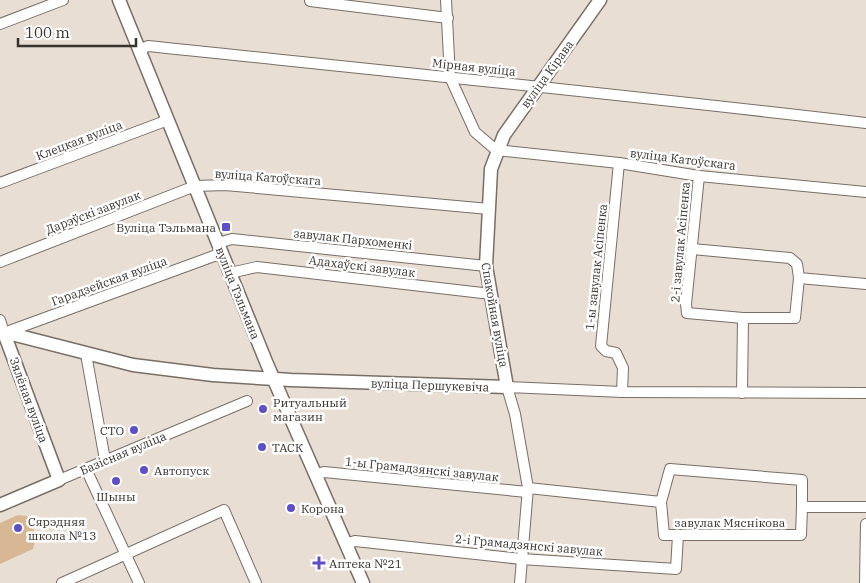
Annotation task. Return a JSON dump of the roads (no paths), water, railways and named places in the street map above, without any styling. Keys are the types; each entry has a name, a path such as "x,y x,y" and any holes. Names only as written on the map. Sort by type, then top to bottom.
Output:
{"main road":[{"name":"вуліца Тэльмана","path":"119,0 274,379 363,583"},
{"name":"вуліца Кірава","path":"496,150 504,135 600,0"},
{"name":"Спакойная вуліца","path":"496,150 491,169 486,266 507,387"},
{"name":"вуліца Першукевіча","path":"2,328 86,354 133,365 213,375 274,379 507,387"},
{"name":"Зялёная вуліца","path":"2,328 59,480"},
{"name":"Базісная вуліца","path":"0,505 59,480"}],"street":[{"path":"0,24 63,0"},
{"path":"446,0 450,77 474,132 496,150"},
{"path":"310,1 448,18"},
{"name":"Мірная вуліца","path":"139,50 148,46 866,122"},
{"name":"Клецкая вуліца","path":"0,183 168,120"},
{"name":"вуліца Катоўскага","path":"496,150 618,164 699,176 866,192"},
{"name":"1-ы завулак Асіпенка","path":"618,164 601,346 606,351 616,353 623,368 622,392"},
{"name":"2-і завулак Асіпенка","path":"699,176 686,304 687,313 743,318 795,318 799,278"},
{"name":"вуліца Катоўскага","path":"195,186 225,185 489,209"},
{"name":"Дарэўскі завулак","path":"0,262 195,186"},
{"name":"завулак Пархоменкі","path":"220,248 232,239 486,266"},
{"name":"Гарадзейская вуліца","path":"2,328 220,248"},
{"path":"692,249 790,258 796,264 799,278 866,284"},
{"name":"Адахаўскі завулак","path":"230,273 257,267 491,294"},
{"path":"742,393 743,318"},
{"path":"86,354 105,460"},
{"name":"вуліца Першукевіча","path":"507,387 622,392 866,393"},
{"name":"Спакойная вуліца","path":"507,387 515,414 528,490 520,583"},
{"name":"Базісная вуліца","path":"59,480 247,401"},
{"path":"86,468 139,583"},
{"name":"завулак Мяснікова","path":"670,469 802,480 802,507 801,535 678,535 664,534 661,502 670,469"},
{"name":"1-ы Грамадзянскі завулак","path":"315,475 324,472 528,490"},
{"name":"завулак Мяснікова","path":"528,490 661,502"},
{"name":"завулак Мяснікова","path":"802,507 866,506"},
{"path":"62,583 224,510 256,583"},
{"path":"864,583 866,524"},
{"name":"2-і Грамадзянскі завулак","path":"346,544 355,541 521,559 676,569 678,535"}],"place":[{"name":"Вуліца Тэльмана","path":"226,227"},
{"name":"Ритуальный магазин","path":"263,409"},
{"name":"СТО","path":"134,430"},
{"name":"ТАСК","path":"262,447"},
{"name":"Автопуск","path":"144,470"},
{"name":"Шыны","path":"116,481"},
{"name":"Корона","path":"291,508"},
{"name":"Сярэдняя школа №13","path":"18,528"},
{"name":"Аптека №21","path":"319,563"}]}
